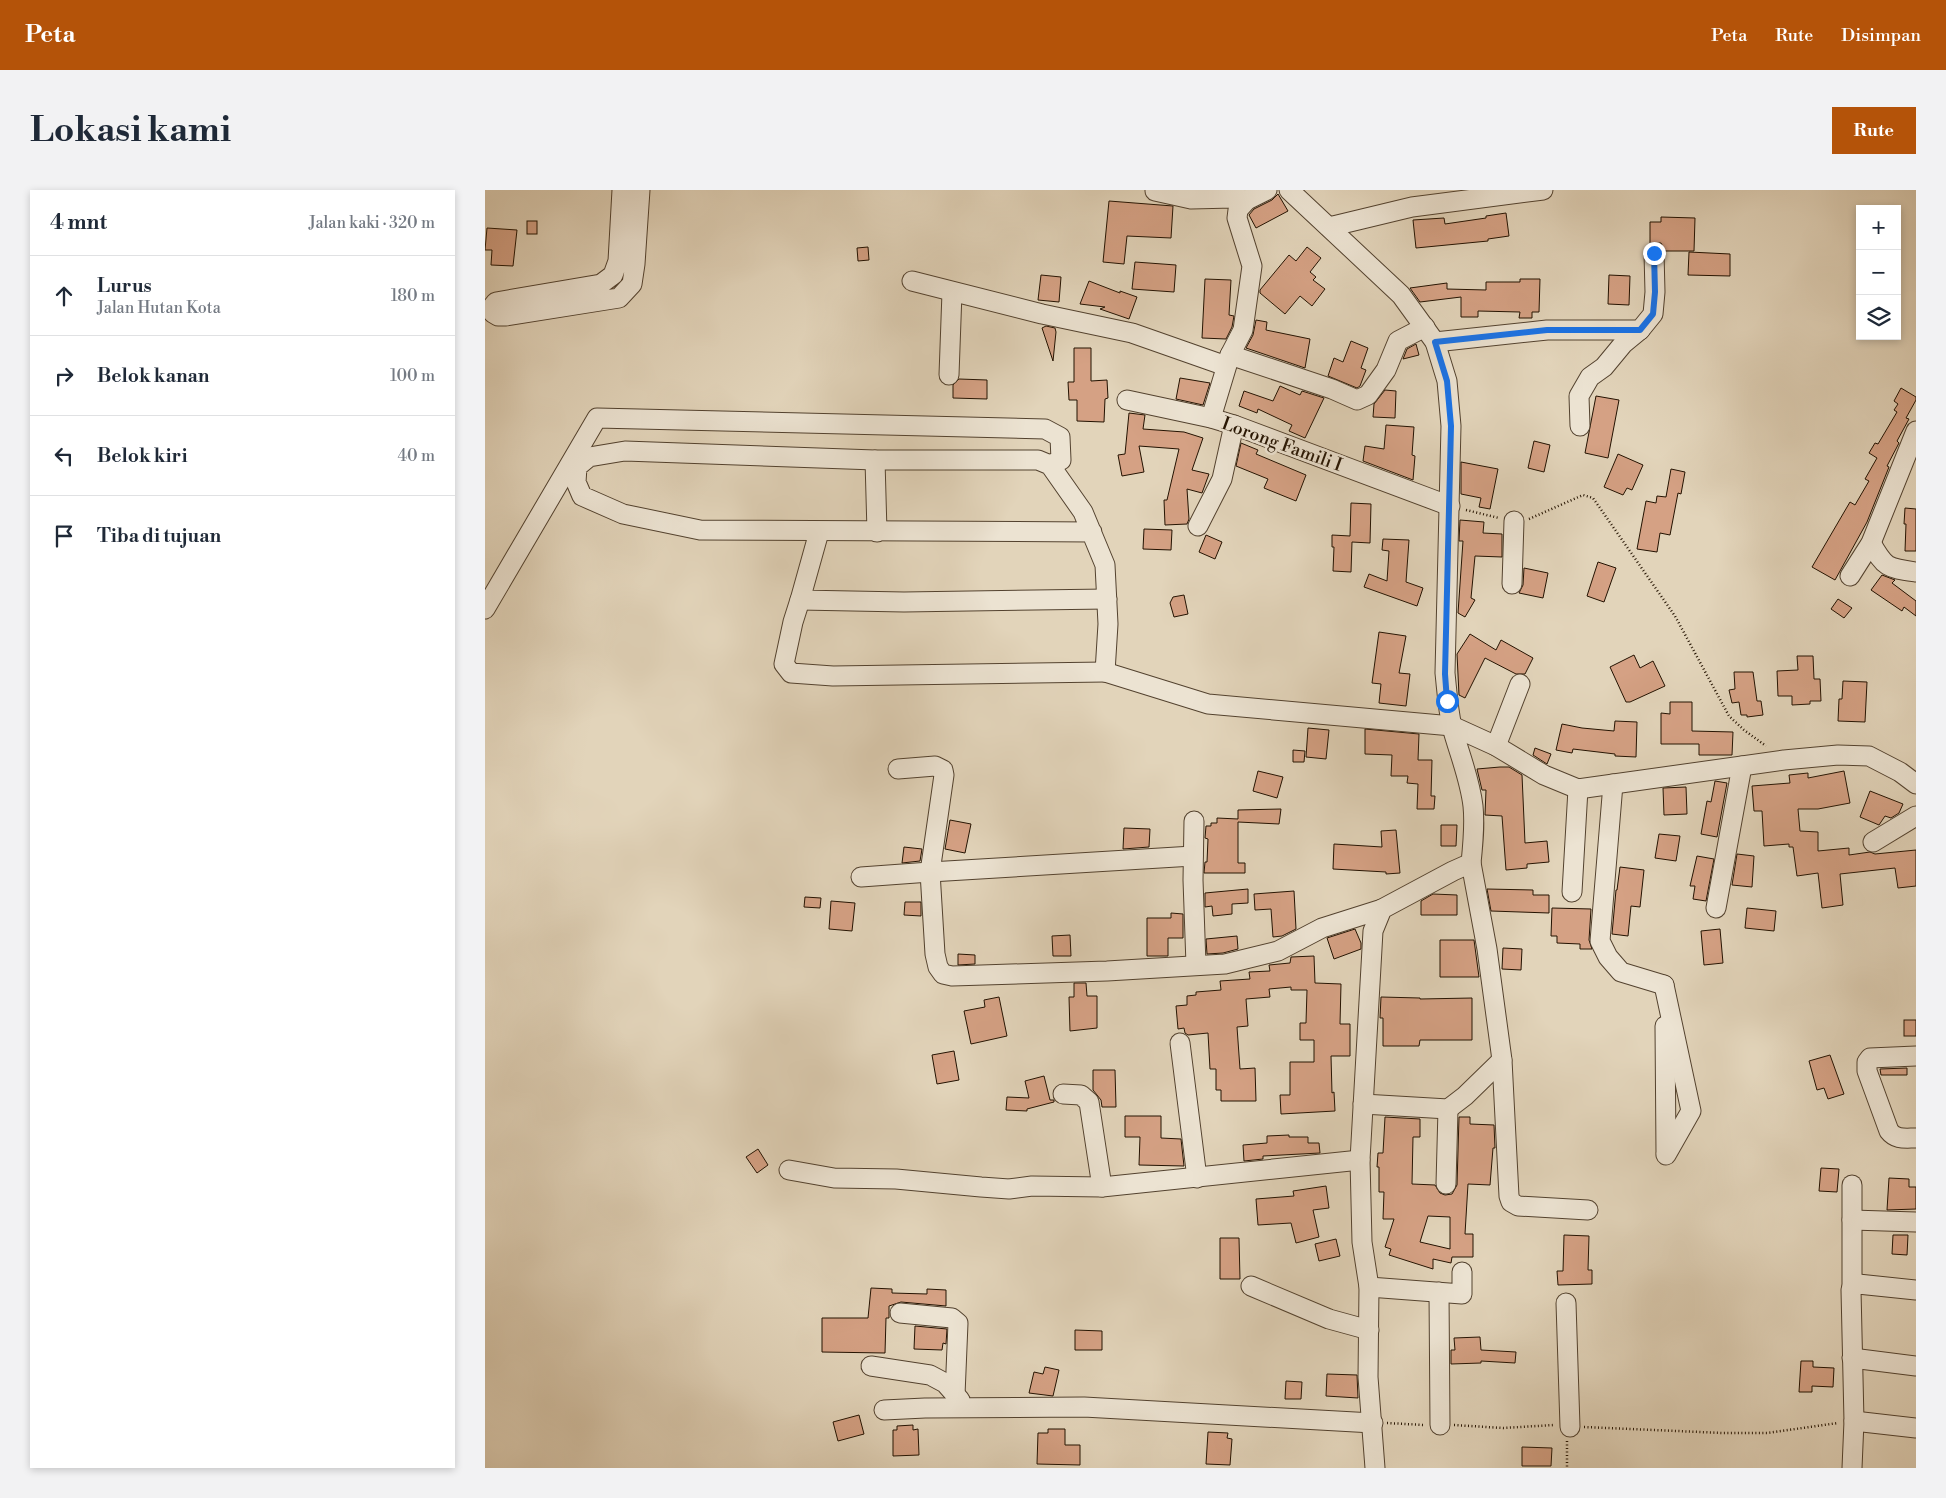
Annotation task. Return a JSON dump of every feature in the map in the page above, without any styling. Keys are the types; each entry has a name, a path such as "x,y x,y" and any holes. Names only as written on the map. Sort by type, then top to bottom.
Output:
{"street":[{"path":"622,190 618,261 613,276 601,284 495,302 492,307 493,312 499,316 506,316 619,298 632,284 640,190"},
{"path":"1155,191 1191,199 1233,198 1247,200 1267,190"},
{"path":"1289,190 1401,295 1430,334 1447,381 1451,426 1445,674 1447,701 1452,726 1470,786 1473,805 1474,842 1471,863 1487,949 1502,1060 1508,1187 1511,1202 1518,1206 1588,1210"},
{"path":"1329,227 1422,198 1543,190"},
{"name":"Lorong Famili I","path":"1247,200 1237,210 1237,218 1251,266 1243,330 1228,361 1211,418 1450,506"},
{"path":"1580,426 1579,396 1590,377 1604,367 1623,344 1640,330 1653,314 1655,292 1654,253"},
{"path":"613,276 632,284"},
{"path":"912,281 1042,314 1132,333 1332,389 1357,400 1368,395 1385,370 1398,341 1430,334 1547,330 1640,330"},
{"path":"949,376 952,292"},
{"path":"1127,400 1211,418"},
{"path":"485,609 597,418 1045,429 1060,437 1061,460 1050,465"},
{"path":"1198,526 1222,478 1234,425"},
{"path":"1850,576 1871,543 1916,431"},
{"path":"1092,532 700,530 623,514 582,496 576,482 577,468 589,458 625,451 875,460 1038,460 1050,465 1083,512 1092,532 1105,565 1108,624 1105,672"},
{"path":"875,460 877,532"},
{"path":"1512,584 1514,521"},
{"path":"819,532 793,622 784,664 791,673 833,676 1105,672 1208,704 1452,726 1496,746 1544,775 1578,788 1783,760 1838,755 1869,756 1900,772 1916,784"},
{"path":"1871,543 1881,562 1895,569 1916,572"},
{"path":"800,600 904,602 1107,599"},
{"path":"1496,746 1520,684"},
{"path":"898,769 935,766 943,770 945,775 930,872 935,954 938,967 943,974 952,976 1107,971 1225,964 1278,951 1321,928 1382,909 1453,870 1471,863"},
{"path":"1715,908 1742,766"},
{"path":"1613,784 1600,942 1621,972 1664,985"},
{"path":"1572,892 1578,788"},
{"path":"1873,842 1916,816"},
{"path":"1194,821 1196,965"},
{"path":"861,877 1193,856"},
{"path":"1375,1468 1368,1377 1369,1287 1362,1242 1360,1160 1373,931 1382,909"},
{"path":"1664,985 1691,1111 1666,1155 1664,1004 1664,985"},
{"path":"1180,1043 1197,1178"},
{"path":"1916,1056 1870,1058 1867,1062 1867,1071 1889,1131 1898,1138 1916,1138"},
{"path":"1363,1104 1448,1109 1465,1096 1502,1060"},
{"path":"1063,1094 1081,1095 1089,1102 1103,1187"},
{"path":"1447,1184 1448,1109"},
{"path":"789,1170 834,1178 896,1179 981,1187 1103,1187 1360,1160"},
{"path":"1852,1185 1851,1295 1854,1421 1852,1468"},
{"path":"1852,1220 1916,1222"},
{"path":"1369,1287 1462,1294 1462,1272"},
{"path":"1852,1287 1859,1284 1916,1290"},
{"path":"1251,1286 1329,1319 1369,1330"},
{"path":"1439,1292 1439,1425"},
{"path":"1566,1303 1566,1426"},
{"path":"900,1313 952,1318 958,1324 961,1402"},
{"path":"1852,1358 1916,1366"},
{"path":"871,1366 930,1375 945,1383 961,1402"},
{"path":"884,1410 961,1402 1373,1423"},
{"path":"1854,1421 1916,1428"}],"path":[{"path":"1450,506 1514,521 1528,519 1583,496 1593,498 1675,616 1729,716 1783,760"},
{"path":"1373,1423 1503,1428 1550,1424 1723,1434 1767,1433 1854,1421"},
{"path":"1566,1426 1567,1468"}],"building":[{"path":"1278,194 1288,211 1256,228 1249,215 1254,209 1272,200"},
{"path":"1109,201 1173,206 1171,238 1127,236 1124,264 1103,262"},
{"path":"1506,213 1509,236 1488,239 1488,241 1416,248 1413,220 1444,218 1445,224"},
{"path":"1661,217 1695,218 1694,251 1665,251 1661,243 1650,243 1650,222 1661,222"},
{"path":"527,221 537,221 537,234 527,234"},
{"path":"487,228 517,230 513,266 491,265 492,250 485,250"},
{"path":"868,247 869,260 858,261 857,248"},
{"path":"1307,247 1321,258 1310,272 1316,277 1313,280 1325,289 1312,306 1300,296 1285,314 1260,293 1260,290 1289,255 1296,261"},
{"path":"1689,252 1730,254 1730,276 1688,275"},
{"path":"1135,262 1176,265 1174,292 1132,289"},
{"path":"1041,275 1061,277 1059,302 1038,300"},
{"path":"1609,275 1630,276 1629,305 1608,304"},
{"path":"1205,279 1231,280 1229,315 1234,316 1232,327 1226,339 1202,338"},
{"path":"1520,279 1540,279 1539,312 1532,312 1532,318 1519,318 1520,312 1478,311 1478,317 1461,317 1461,297 1420,302 1410,288 1447,283 1447,289 1486,290 1486,282 1520,282"},
{"path":"1089,281 1120,293 1120,291 1137,297 1129,319 1100,309 1105,307 1080,304"},
{"path":"1256,320 1267,322 1266,330 1310,339 1305,368 1246,348 1253,335"},
{"path":"1046,326 1055,328 1056,332 1053,361 1042,328"},
{"path":"1351,341 1368,348 1361,368 1366,370 1360,386 1357,388 1328,376 1334,358 1343,362"},
{"path":"1416,344 1419,355 1403,359 1407,349"},
{"path":"1074,348 1091,348 1091,381 1107,380 1108,398 1105,399 1104,422 1077,421 1077,400 1069,400 1068,382 1074,382"},
{"path":"1180,378 1210,383 1203,405 1176,399"},
{"path":"959,379 987,380 987,399 953,398 953,385"},
{"path":"1280,386 1300,395 1302,391 1324,398 1305,438 1289,431 1292,425 1258,409 1257,413 1239,406 1244,391 1273,401"},
{"path":"1901,388 1916,397 1916,400 1906,418 1909,419 1897,441 1899,443 1887,466 1889,467 1867,522 1835,580 1812,567 1850,502 1855,505 1869,481 1865,479 1877,458 1869,453 1875,443 1878,444 1897,412 1894,410 1898,404 1894,401"},
{"path":"1385,390 1396,391 1395,418 1373,417 1374,404"},
{"path":"1596,396 1619,400 1608,458 1585,453"},
{"path":"1129,413 1145,415 1143,429 1184,432 1203,438 1192,470 1209,474 1202,493 1187,489 1189,519 1187,524 1165,525 1164,500 1167,500 1179,449 1139,446 1144,472 1122,476 1118,455 1125,454"},
{"path":"1386,425 1414,427 1412,455 1415,456 1413,480 1363,461 1365,446 1384,449"},
{"path":"1534,441 1550,445 1544,472 1528,468"},
{"path":"1241,443 1258,450 1256,454 1306,475 1296,501 1264,488 1268,479 1236,466"},
{"path":"1618,454 1643,465 1632,490 1627,488 1623,495 1604,487"},
{"path":"1461,462 1498,469 1490,509 1479,507 1481,498 1461,494"},
{"path":"1671,469 1685,472 1681,494 1678,493 1670,535 1660,533 1657,552 1637,549 1646,501 1656,503 1657,496 1666,497"},
{"path":"1351,503 1371,504 1370,543 1352,542 1351,572 1333,571 1334,547 1332,547 1332,535 1350,536"},
{"path":"1905,508 1916,509 1916,551 1905,551"},
{"path":"1460,520 1484,522 1483,533 1502,534 1502,557 1475,556 1471,598 1475,600 1465,617 1458,613 1463,541 1459,541"},
{"path":"1144,529 1172,530 1171,550 1143,549"},
{"path":"1206,535 1222,542 1215,559 1199,552"},
{"path":"1383,539 1409,540 1406,582 1423,588 1417,606 1364,587 1369,574 1387,581 1389,551 1382,550"},
{"path":"1598,562 1616,568 1604,602 1587,596"},
{"path":"1524,568 1548,573 1543,598 1519,593 1523,585"},
{"path":"1882,575 1895,580 1892,583 1916,601 1916,616 1904,607 1902,611 1871,590"},
{"path":"1184,595 1188,614 1174,617 1170,603 1173,597"},
{"path":"1838,599 1852,608 1844,618 1831,609"},
{"path":"1379,632 1406,636 1399,673 1410,674 1406,706 1379,703 1381,684 1372,683"},
{"path":"1470,634 1496,650 1501,640 1533,658 1525,674 1516,674 1485,658 1465,698 1459,695 1457,654"},
{"path":"1634,655 1640,668 1653,661 1665,686 1630,702 1626,702 1610,667"},
{"path":"1797,656 1813,656 1814,679 1820,679 1821,701 1810,701 1810,704 1792,705 1792,696 1778,696 1777,671 1798,670"},
{"path":"1734,672 1753,672 1757,701 1761,701 1763,715 1747,717 1747,715 1741,715 1739,702 1732,703 1729,690 1735,689"},
{"path":"1843,681 1867,682 1865,722 1838,721 1839,699 1842,699"},
{"path":"1670,702 1692,702 1692,731 1733,732 1732,755 1699,755 1699,744 1661,744 1661,713 1670,714"},
{"path":"1615,721 1637,722 1636,757 1615,756 1615,754 1573,749 1572,753 1556,750 1562,724 1614,731"},
{"path":"1308,728 1329,730 1326,759 1306,757"},
{"path":"1365,729 1419,734 1418,760 1432,760 1431,796 1435,796 1434,809 1417,809 1418,784 1407,783 1408,776 1391,776 1392,755 1365,754"},
{"path":"1535,748 1551,754 1547,764 1533,755"},
{"path":"1293,750 1305,751 1304,762 1293,762"},
{"path":"1509,767 1522,775 1525,843 1547,841 1549,862 1527,864 1527,868 1506,870 1502,816 1485,815 1486,790 1482,790 1477,769"},
{"path":"1258,771 1283,777 1277,798 1253,791"},
{"path":"1844,771 1850,803 1818,809 1798,809 1800,831 1818,832 1818,851 1849,848 1849,855 1916,850 1916,886 1898,888 1895,868 1840,874 1843,905 1822,908 1818,873 1797,876 1793,847 1789,847 1789,844 1764,846 1762,811 1754,811 1752,786 1790,783 1789,775 1808,773 1808,778"},
{"path":"1715,781 1727,783 1717,837 1701,834 1707,801 1711,802"},
{"path":"1686,787 1687,814 1664,815 1663,788"},
{"path":"1870,791 1903,804 1899,813 1891,818 1885,816 1879,825 1860,817"},
{"path":"1281,809 1279,824 1238,822 1238,863 1245,863 1245,873 1204,873 1205,862 1207,862 1208,839 1205,838 1206,826 1211,826 1211,823 1217,823 1217,818 1238,819 1238,810"},
{"path":"950,820 971,824 965,853 945,849"},
{"path":"1441,825 1457,825 1456,846 1441,846"},
{"path":"1124,828 1150,829 1149,847 1123,849"},
{"path":"1396,830 1400,873 1386,874 1386,872 1333,869 1334,844 1382,847 1381,831"},
{"path":"1659,834 1680,836 1676,861 1655,858"},
{"path":"904,847 922,849 920,861 902,863"},
{"path":"1737,854 1754,856 1752,887 1732,885"},
{"path":"1697,856 1714,859 1706,901 1693,899 1695,886 1690,886"},
{"path":"1620,867 1644,870 1640,907 1631,906 1628,936 1612,934"},
{"path":"1248,889 1248,903 1232,904 1232,914 1213,916 1212,906 1205,907 1205,893"},
{"path":"1487,889 1533,890 1533,895 1549,895 1549,913 1491,911"},
{"path":"1294,891 1296,929 1282,936 1273,937 1271,909 1255,910 1254,894"},
{"path":"1433,894 1457,895 1457,915 1421,915 1421,901"},
{"path":"805,897 821,898 820,908 804,907"},
{"path":"831,901 855,903 852,931 829,929"},
{"path":"905,902 921,902 921,916 904,915"},
{"path":"1552,908 1591,909 1589,940 1592,949 1580,949 1580,944 1557,943 1557,936 1551,936"},
{"path":"1747,908 1776,911 1774,931 1745,928"},
{"path":"1171,913 1183,914 1183,938 1168,938 1168,956 1147,956 1147,918 1171,918"},
{"path":"1355,929 1361,943 1361,949 1334,959 1327,938"},
{"path":"1720,929 1723,963 1704,965 1701,931"},
{"path":"1070,935 1071,956 1053,956 1052,936"},
{"path":"1237,936 1238,949 1223,953 1207,954 1206,939"},
{"path":"1440,940 1474,940 1479,977 1440,977"},
{"path":"1503,948 1522,949 1521,970 1502,969"},
{"path":"958,954 975,955 975,964 958,965"},
{"path":"1314,956 1315,983 1341,984 1340,1024 1350,1024 1350,1056 1331,1056 1332,1093 1334,1092 1335,1111 1281,1114 1280,1095 1290,1095 1290,1062 1314,1062 1314,1040 1300,1040 1300,1023 1306,1023 1307,990 1291,990 1291,987 1269,989 1270,997 1246,999 1248,1026 1237,1027 1240,1069 1255,1068 1256,1101 1221,1101 1221,1090 1216,1090 1216,1069 1210,1069 1208,1033 1188,1035 1185,1033 1184,1028 1178,1029 1176,1006 1187,1005 1187,996 1196,995 1196,992 1221,990 1220,981 1250,979 1249,972 1270,971 1269,965 1290,963 1291,957"},
{"path":"1074,983 1086,983 1087,996 1097,996 1097,1028 1070,1031 1069,997 1074,997"},
{"path":"999,997 1007,1036 971,1044 964,1011 985,1007 984,1000"},
{"path":"1381,997 1420,999 1472,998 1472,1040 1420,1040 1419,1046 1383,1046 1383,1018 1380,1018"},
{"path":"1904,1020 1916,1020 1916,1036 1904,1036"},
{"path":"954,1051 959,1080 937,1084 932,1055"},
{"path":"1830,1055 1844,1094 1828,1099 1824,1088 1817,1090 1809,1061"},
{"path":"1907,1068 1907,1075 1881,1075 1880,1069"},
{"path":"1093,1070 1115,1070 1116,1107 1102,1107 1101,1100 1093,1090"},
{"path":"1044,1076 1050,1100 1054,1100 1054,1102 1027,1109 1027,1111 1006,1110 1007,1097 1029,1098 1025,1081"},
{"path":"1125,1116 1161,1116 1161,1138 1181,1139 1184,1166 1139,1165 1140,1137 1125,1137"},
{"path":"1385,1117 1420,1119 1420,1137 1413,1137 1412,1184 1435,1185 1440,1193 1445,1195 1452,1194 1457,1185 1459,1117 1470,1117 1470,1124 1494,1125 1495,1148 1493,1148 1490,1185 1468,1184 1465,1234 1473,1234 1473,1257 1452,1257 1451,1263 1433,1259 1433,1269 1389,1255 1391,1249 1385,1247 1394,1219 1383,1219 1384,1192 1379,1192 1379,1167 1377,1167 1378,1153 1383,1153","holes":["1428,1216 1450,1217 1450,1249 1420,1242"]},
{"path":"1289,1135 1289,1137 1308,1137 1308,1143 1319,1143 1320,1153 1263,1156 1263,1159 1244,1161 1243,1145 1267,1143 1267,1136"},
{"path":"758,1149 768,1165 757,1173 746,1157"},
{"path":"1821,1168 1839,1169 1837,1192 1819,1191"},
{"path":"1889,1178 1909,1179 1909,1187 1916,1187 1916,1209 1887,1210"},
{"path":"1326,1186 1329,1208 1313,1210 1319,1237 1296,1243 1291,1223 1258,1225 1256,1199 1294,1196 1293,1191"},
{"path":"1564,1235 1589,1236 1588,1270 1592,1270 1592,1284 1558,1285 1557,1271 1563,1271"},
{"path":"1893,1235 1908,1235 1907,1255 1892,1254"},
{"path":"1220,1238 1239,1238 1240,1279 1220,1279"},
{"path":"1336,1239 1340,1256 1319,1261 1315,1244"},
{"path":"871,1288 892,1289 892,1293 927,1294 927,1289 946,1290 946,1306 901,1302 889,1306 889,1318 886,1318 885,1353 822,1352 822,1318 868,1318"},
{"path":"915,1326 947,1329 946,1344 943,1343 942,1350 914,1349"},
{"path":"1075,1330 1102,1331 1102,1350 1075,1350"},
{"path":"1480,1337 1481,1350 1516,1352 1515,1363 1481,1361 1481,1363 1451,1364 1451,1350 1455,1350 1454,1338"},
{"path":"1801,1361 1813,1361 1813,1367 1834,1368 1833,1387 1812,1386 1812,1392 1799,1392"},
{"path":"1045,1367 1059,1370 1053,1396 1029,1393 1034,1372 1043,1374"},
{"path":"1327,1374 1357,1375 1358,1398 1326,1396"},
{"path":"1286,1381 1302,1382 1301,1399 1285,1399"},
{"path":"859,1415 864,1434 838,1441 833,1422"},
{"path":"913,1425 913,1430 918,1429 919,1455 893,1456 893,1430 897,1430 897,1426"},
{"path":"1048,1429 1065,1429 1065,1445 1080,1445 1080,1465 1037,1464 1038,1433 1048,1433"},
{"path":"1208,1432 1228,1433 1227,1438 1232,1439 1230,1465 1206,1464"},
{"path":"1522,1447 1552,1448 1551,1466 1522,1466"}],"route":[{"path":"1447,701 1445,674 1451,426 1447,381 1435,342 1547,330 1640,330 1653,314 1655,292 1654,253"}]}
